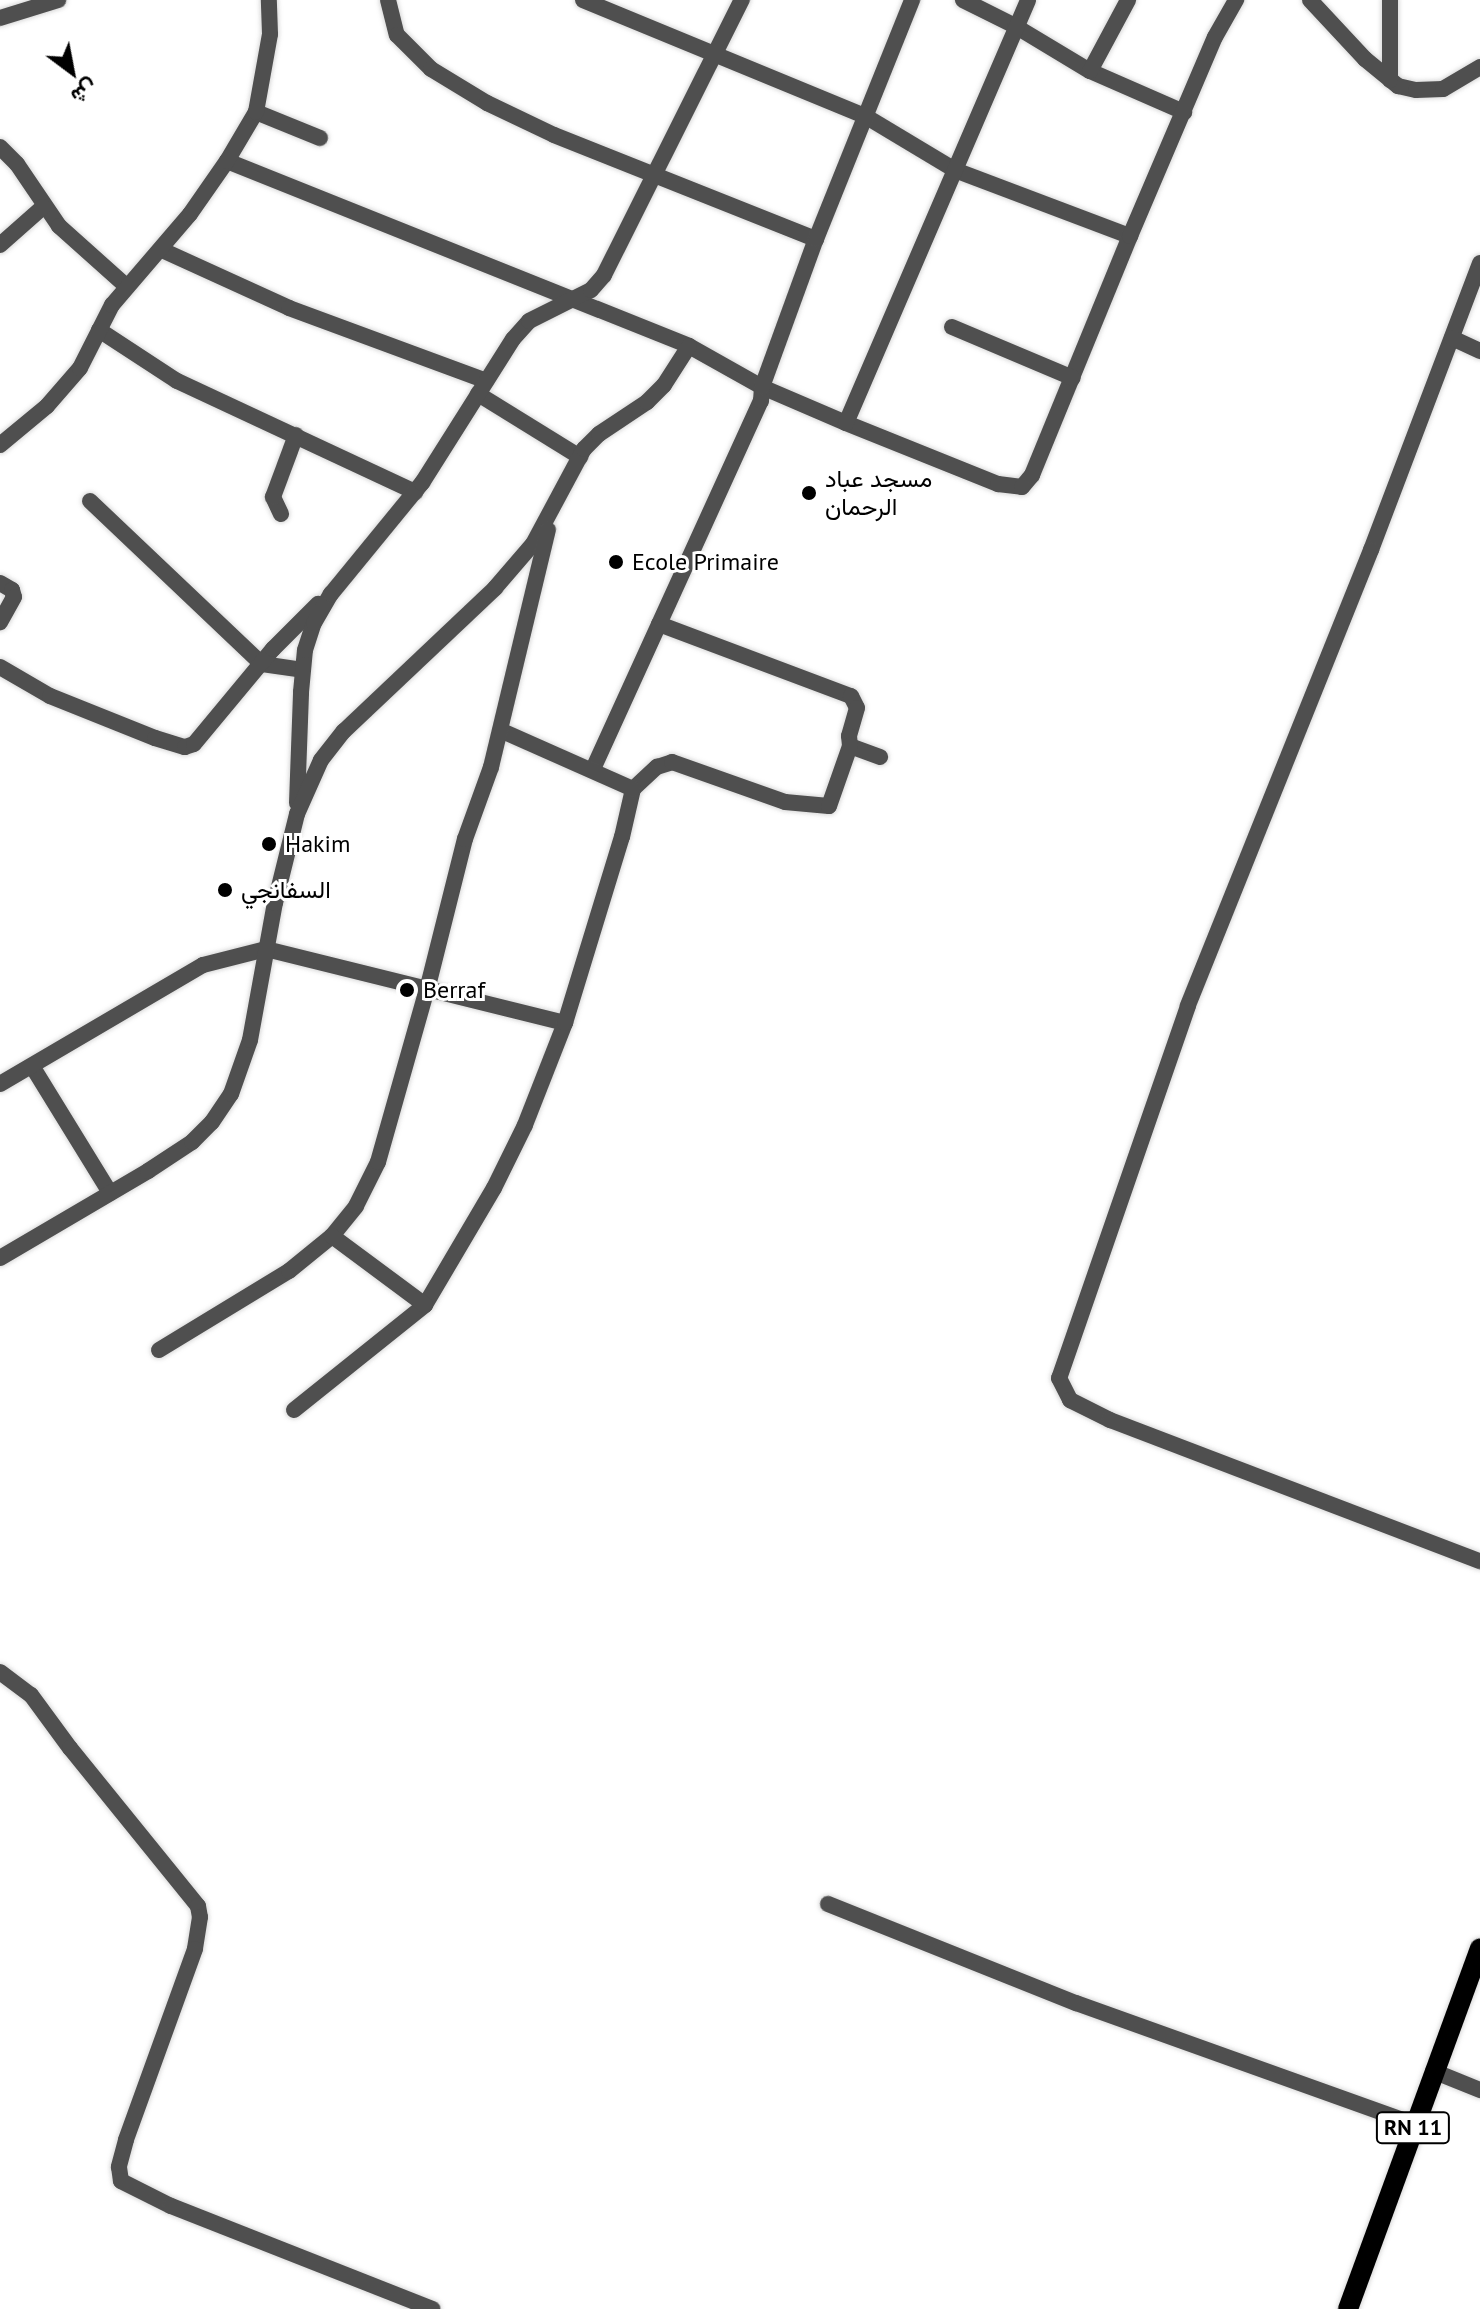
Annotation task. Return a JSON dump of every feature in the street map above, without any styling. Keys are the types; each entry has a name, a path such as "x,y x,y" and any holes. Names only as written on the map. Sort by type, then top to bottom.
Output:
{"main road":[{"name":"RN 11","path":"1348,2309 1480,1948"}],"street":[{"path":"0,445 47,406 80,368 126,286 162,250 227,161 256,112 270,34 269,0"},
{"path":"388,0 397,35 431,69 487,103 554,135 816,239"},
{"path":"583,0 865,116 955,170 1130,236"},
{"path":"0,667 50,696 155,738 185,747 194,744 262,664 339,584 415,492 521,330 550,309 591,290 604,275 653,172 742,0"},
{"path":"593,769 761,401 762,387 816,239 912,0"},
{"path":"963,0 1015,26 1090,71 1184,112"},
{"path":"846,423 1028,0"},
{"path":"1090,71 1128,0"},
{"path":"227,161 689,346 762,387 846,423 998,484 1022,487 1032,475 1130,236 1236,0"},
{"path":"1310,0 1365,59 1398,86 1416,90 1443,89 1480,67"},
{"path":"1390,0 1390,80"},
{"path":"0,18 46,2"},
{"path":"256,112 320,138"},
{"path":"0,147 17,164 43,207 59,226 126,286"},
{"path":"0,245 43,207"},
{"path":"162,250 289,308 482,387 580,457"},
{"path":"1480,263 1188,1006 1059,1378 1070,1400 1110,1420 1480,1561"},
{"path":"550,309 554,291"},
{"path":"952,327 1073,378"},
{"path":"99,330 177,381 415,492"},
{"path":"1452,338 1480,351"},
{"path":"297,814 321,760 344,731 495,588 533,544 580,457 599,434 647,402 664,385 689,346"},
{"path":"281,514 273,497 296,435"},
{"path":"90,501 262,664 303,670"},
{"path":"159,1350 289,1271 332,1236 356,1206 378,1162 428,987 465,839 491,767 553,511"},
{"path":"0,583 12,590 14,597 0,622"},
{"path":"1,1256 192,1142 231,1094 250,1040 266,949 297,814 303,670 314,623 339,584"},
{"path":"294,1410 425,1305 494,1188 525,1125 565,1023 622,837 633,789 657,767 672,762 785,802 829,806 850,746 849,736 857,708 851,696 659,624"},
{"path":"500,730 633,789"},
{"path":"850,746 880,757"},
{"path":"0,1084 203,965 266,949 565,1023"},
{"path":"32,1066 110,1193"},
{"path":"332,1236 425,1305"},
{"path":"0,1672 31,1695 198,1906 200,1917 195,1949 126,2140 119,2167 121,2181 171,2206 432,2309"},
{"path":"828,1904 1076,2003 1414,2124"},
{"path":"1433,2071 1480,2090"}],"place":[{"name":"مسجد عباد الرحمان","path":"809,493"},
{"name":"Ecole Primaire","path":"616,562"},
{"name":"Hakim","path":"269,844"},
{"name":"السفانجي","path":"225,890"},
{"name":"Berraf","path":"407,990"}]}
